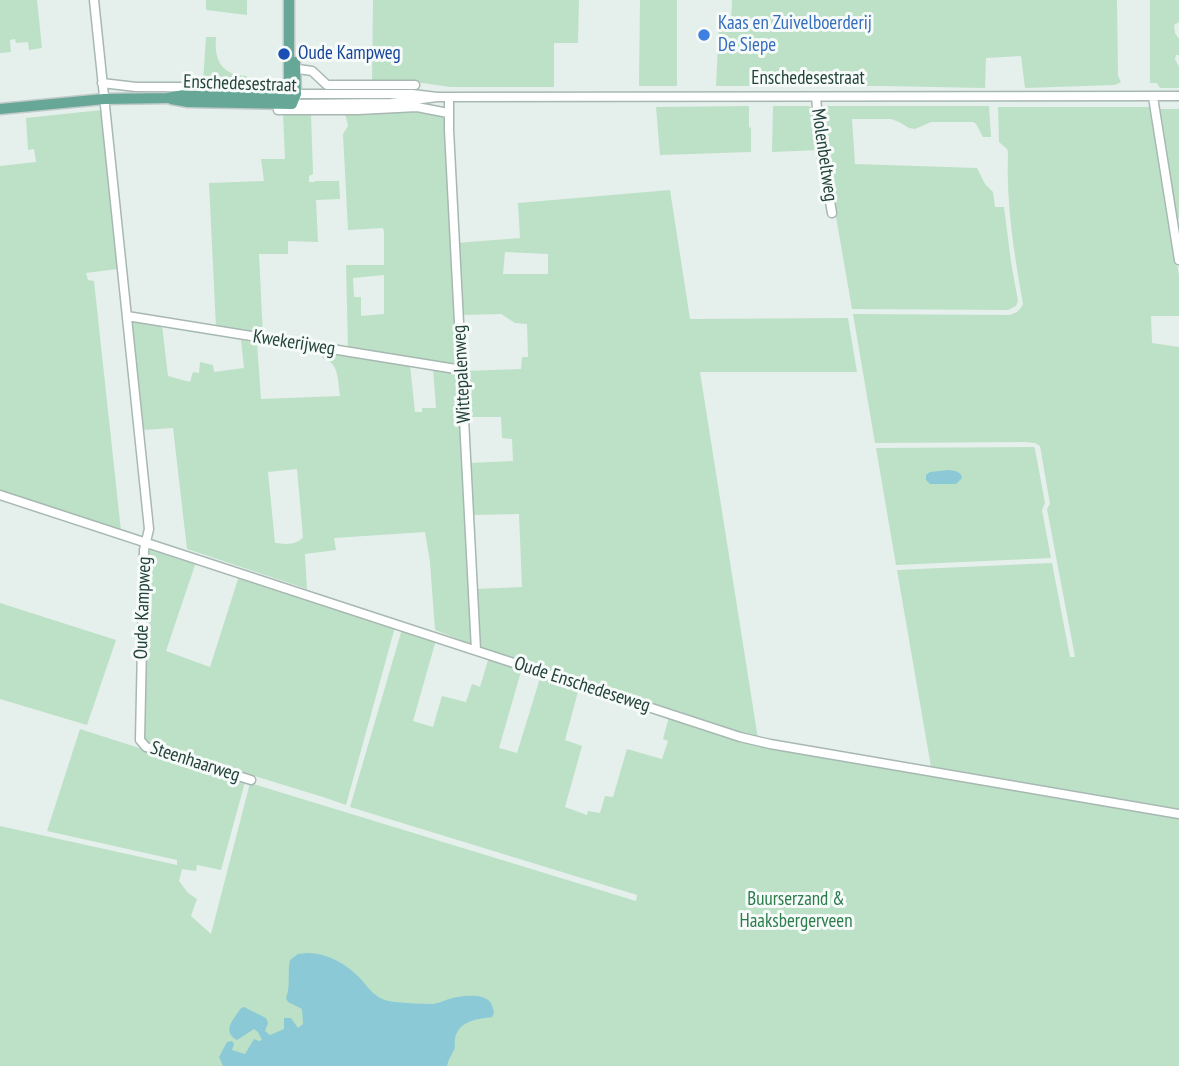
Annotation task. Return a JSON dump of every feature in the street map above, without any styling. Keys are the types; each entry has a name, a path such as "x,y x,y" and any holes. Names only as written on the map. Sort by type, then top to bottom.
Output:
{"main road":[{"path":"289,0 292,97"},
{"name":"Enschedesestraat","path":"0,109 104,99 167,98 188,102 292,97"}],"street":[{"name":"Oude Kampweg","path":"94,0 149,529 144,550 142,600 141,742"},
{"name":"Enschedesestraat","path":"291,68 312,71 327,85 415,85"},
{"name":"Enschedesestraat","path":"103,83 135,87 219,87"},
{"name":"Enschedesestraat","path":"292,97 391,103 437,97 1179,96"},
{"name":"Wittepalenweg","path":"449,97 476,650"},
{"name":"Molenbeltweg","path":"817,97 821,151 832,213"},
{"path":"1153,97 1179,260"},
{"name":"Enschedesestraat","path":"278,110 417,107 448,113"},
{"name":"Kwekerijweg","path":"127,316 462,370"},
{"name":"Oude Enschedeseweg","path":"0,495 740,737 1179,814"},
{"name":"Steenhaarweg","path":"141,742 146,747 251,780"}],"green space":[{"path":"0,0 37,0 42,48 29,50 28,42 16,43 15,39 10,40 11,52 0,53"},
{"path":"206,0 247,0 247,15 206,10"},
{"path":"373,0 579,0 578,43 554,43 554,87 450,87 409,81 372,82"},
{"path":"640,0 677,0 677,86 639,86"},
{"path":"732,0 1117,0 1118,76 1121,82 1115,85 1025,88 1021,56 986,58 985,88 716,86 719,26 731,26"},
{"path":"1150,0 1179,0 1179,22 1174,25 1179,39 1179,55 1176,55 1175,59 1179,67 1179,88 1160,88 1157,83 1150,83"},
{"path":"206,37 216,37 216,53 221,65 231,73 247,76 247,83 203,82"},
{"path":"749,106 751,152 660,155 656,107"},
{"path":"773,106 813,108 819,150 772,152"},
{"path":"822,106 989,106 991,137 983,137 973,122 931,122 915,129 891,119 852,119 855,164 977,168 985,184 993,192 995,207 1004,207 1018,301 1016,306 1008,310 852,309 826,159"},
{"path":"998,107 1153,107 1179,276 1179,316 1151,316 1152,343 1179,347 1179,811 931,767 897,570 1052,563 1070,657 1075,657 1047,509 1050,504 1040,446 1026,442 875,443 853,314 1009,315 1021,308 1023,304 1009,209 1008,152 999,142"},
{"path":"1160,109 1179,109 1179,219 1177,219"},
{"path":"102,110 117,269 86,273 88,280 94,281 121,531 0,491 0,166 36,162 34,149 28,150 26,118"},
{"path":"408,110 432,112 447,118 446,169 456,365 348,349 346,265 384,265 384,232 383,228 348,230 343,134 348,126 345,113","holes":["384,275 384,314 361,316 361,297 354,297 353,278"]},
{"path":"283,113 311,114 313,174 309,176 309,182 339,181 340,199 316,200 318,242 288,241 288,254 259,254 263,336 216,328 209,183 264,181 261,159 285,159"},
{"path":"670,190 690,319 848,318 857,372 700,372 758,739 478,647 475,589 522,587 519,514 472,515 470,463 513,461 512,439 502,438 501,417 466,417 464,371 521,369 522,357 528,357 527,324 515,323 501,314 460,315 456,243 520,238 518,203","holes":["505,252 548,254 548,274 503,274"]},
{"path":"130,321 162,325 168,376 190,382 193,372 199,373 200,362 213,365 214,372 244,368 241,340 257,343 261,399 340,396 335,368 323,359 321,353 410,365 415,412 422,412 422,408 436,408 433,369 454,372 458,377 473,645 435,630 425,532 334,538 336,550 305,554 307,589 187,549 173,428 142,430","holes":["297,469 303,537 294,543 275,543 268,472"]},
{"path":"1034,447 1045,503 1042,510 1051,558 896,565 876,448"},
{"path":"147,546 196,562 166,651 210,667 239,576 395,627 346,805 144,742"},
{"path":"0,603 116,640 87,725 0,699"},
{"name":"Buurserzand & Haaksbergerveen","path":"402,629 436,640 413,721 433,727 442,696 466,702 472,684 480,687 489,657 522,668 499,748 517,753 541,675 579,688 565,740 582,746 565,807 587,815 588,811 600,813 605,796 613,797 627,749 662,759 668,741 663,739 669,717 895,769 1179,818 1179,1066 0,1066 0,826 177,865 177,860 47,831 80,729 245,782 221,870 197,865 196,871 182,869 179,881 188,893 197,899 191,916 211,934 250,783 636,901 637,895 350,807"}],"water":[{"path":"930,472 957,472 962,478 956,484 930,484 926,480 926,475"},
{"path":"298,954 329,957 343,964 374,994 383,999 433,1004 459,997 477,996 491,1003 494,1013 492,1017 469,1022 460,1028 447,1066 223,1066 219,1057 227,1042 232,1041 234,1044 232,1050 245,1054 254,1039 262,1040 254,1029 237,1040 230,1033 230,1025 241,1008 266,1018 268,1023 265,1031 270,1035 284,1029 284,1018 291,1018 298,1028 303,1024 302,1009 288,1002 286,998 290,960"}],"place":[{"name":"Kaas en Zuivelboerderij De Siepe","path":"704,35"},
{"name":"Oude Kampweg","path":"284,54"}]}
